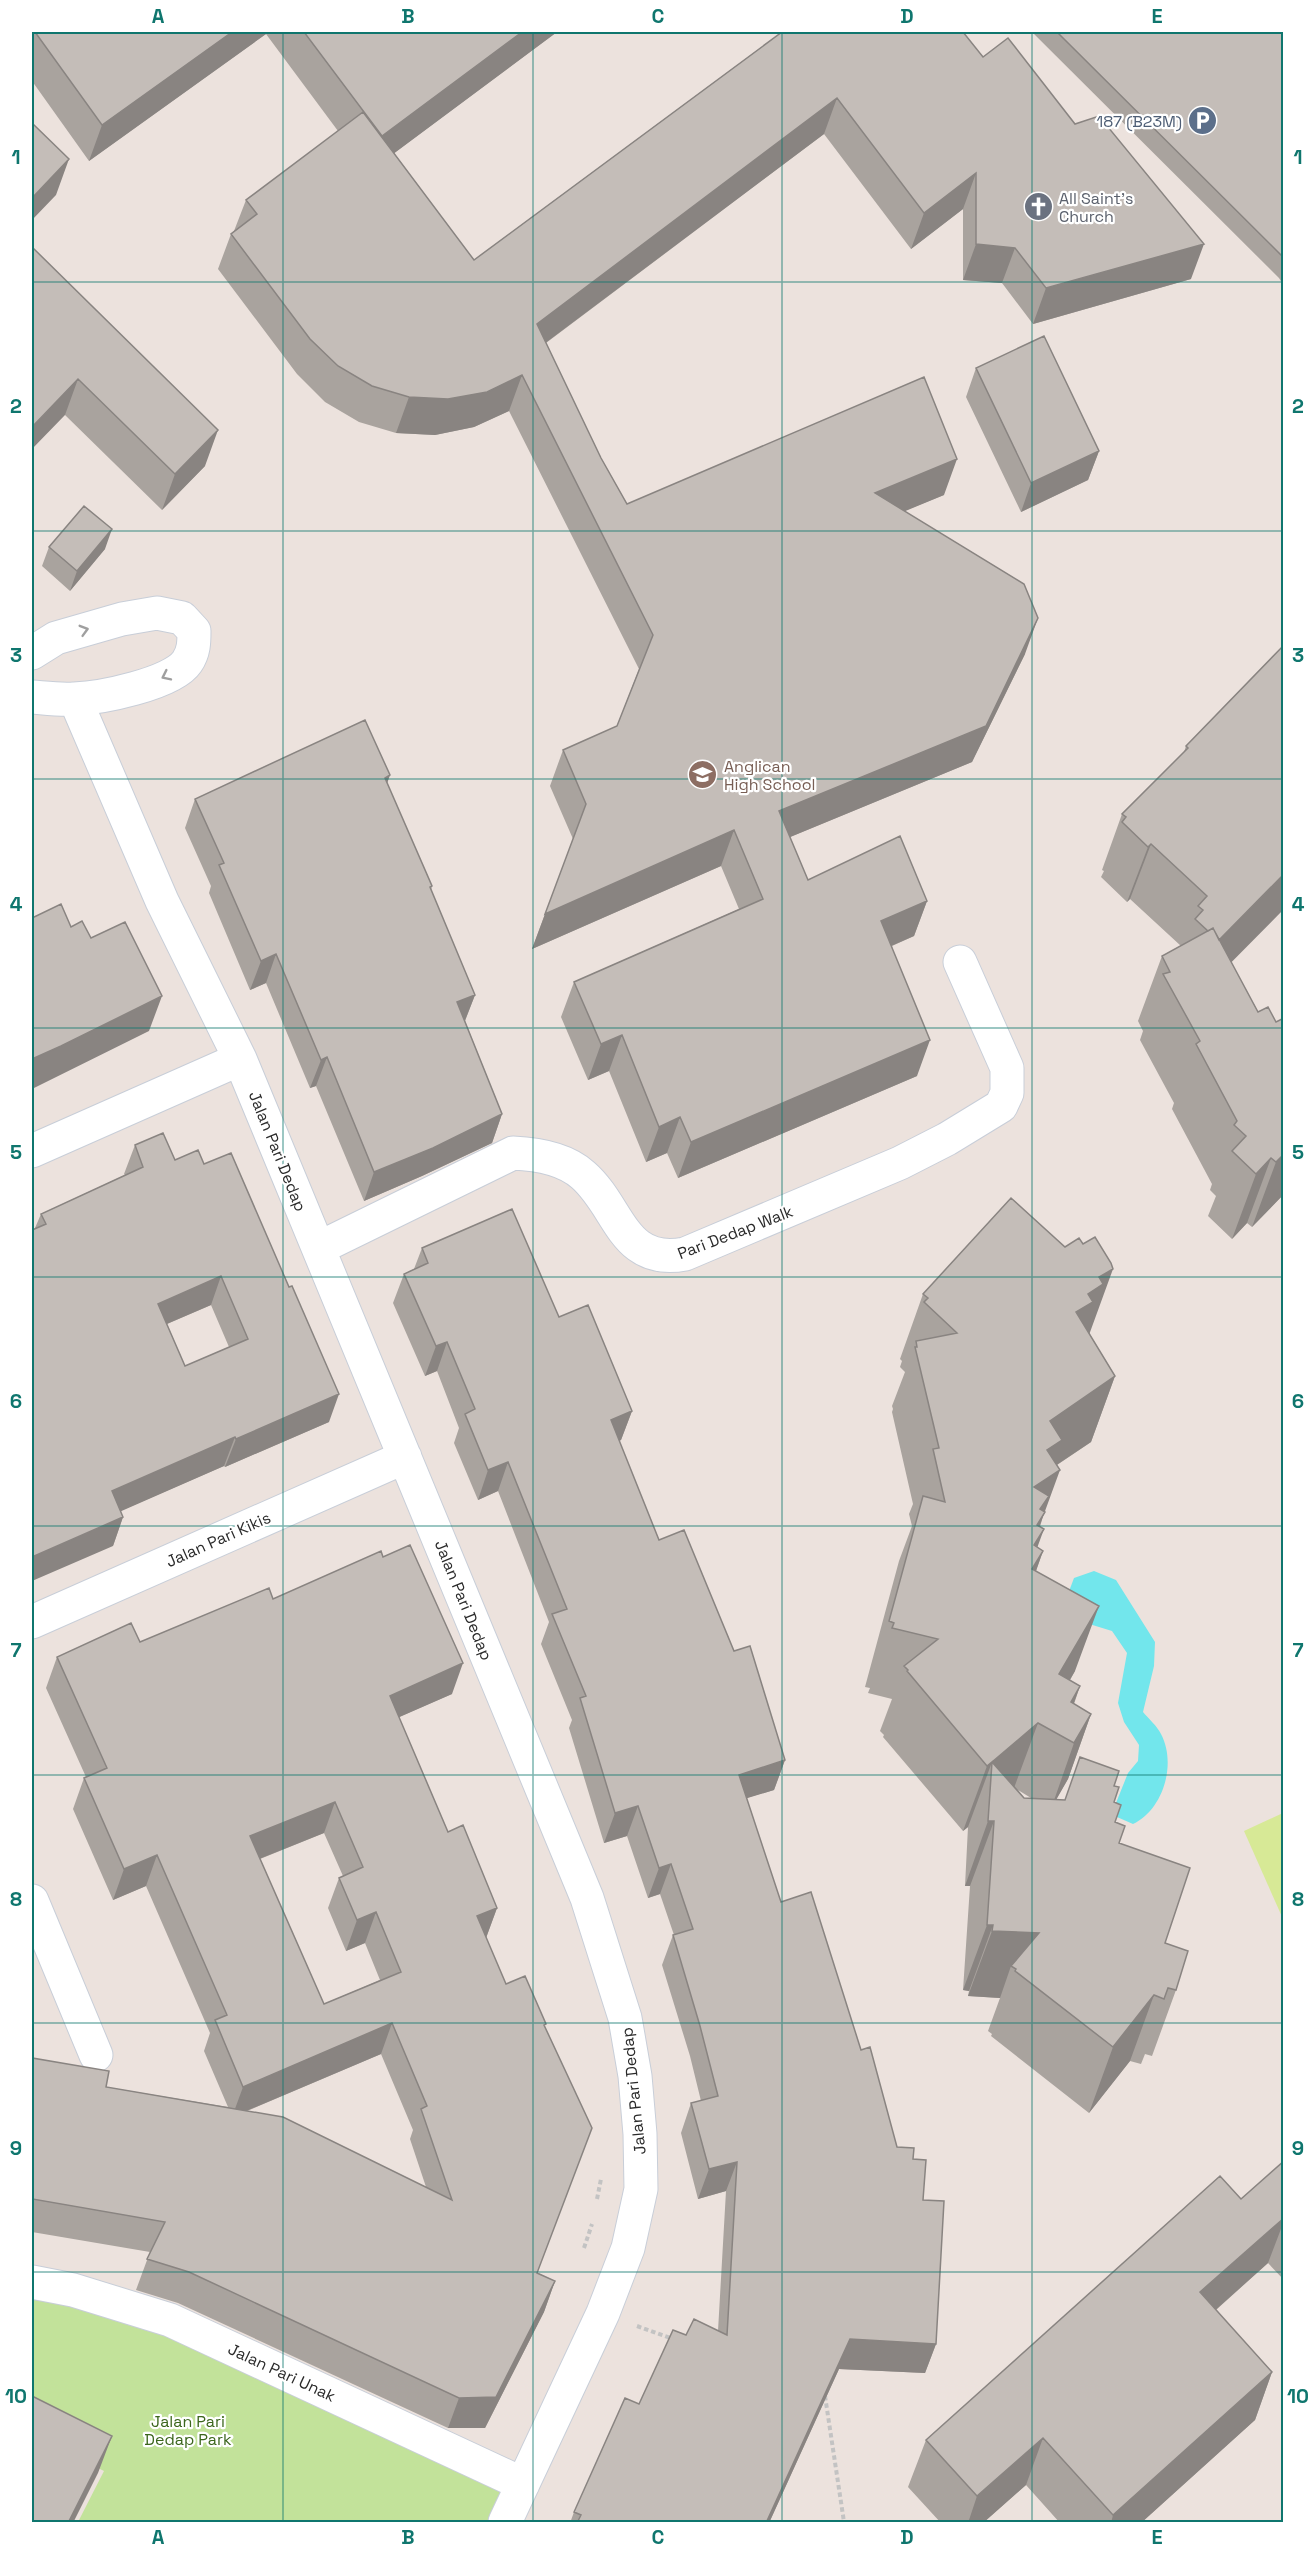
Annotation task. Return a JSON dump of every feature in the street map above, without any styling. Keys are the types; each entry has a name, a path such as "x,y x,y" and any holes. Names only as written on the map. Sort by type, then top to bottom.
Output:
{"street":[{"path":"32,653 56,638 122,619 158,613 182,618 194,631 194,648 186,664 166,677 129,689 75,699 32,697"},
{"name":"Jalan Pari Dedap","path":"75,699 162,901 240,1059 587,1898 626,2018 635,2076 640,2134 641,2189 628,2248 603,2313 505,2523"},
{"name":"Pari Dedap Walk","path":"318,1248 513,1153 546,1157 571,1166 594,1186 632,1241 648,1252 670,1257 685,1254 774,1218 900,1163 947,1139 1001,1106 1007,1094 1007,1068 960,962"},
{"path":"32,1151 240,1059"},
{"name":"Jalan Pari Kikis","path":"32,1622 405,1457"},
{"path":"32,1901 96,2055"},
{"name":"Jalan Pari Unak","path":"32,2282 72,2290 170,2320 523,2484"}],"path":[{"path":"596,2207 602,2172"},
{"path":"584,2249 593,2218"},
{"path":"603,2313 681,2342"},
{"path":"825,2395 844,2523"}],"green space":[{"path":"1283,1813 1283,1919 1244,1831"},
{"name":"Jalan Pari Dedap Park","path":"32,2282 73,2290 523,2484 506,2522 78,2522 104,2471 32,2435"}],"water":[{"path":"1094,1571 1116,1580 1155,1642 1154,1666 1143,1712 1155,1725 1166,1746 1167,1772 1159,1797 1152,1808 1133,1824 1117,1817 1116,1803 1128,1773 1138,1761 1139,1745 1124,1722 1118,1703 1127,1653 1112,1631 1086,1623 1065,1602 1074,1578"}],"building":[{"path":"35,32 232,32 102,125"},
{"path":"304,32 522,32 382,136"},
{"path":"782,32 963,32 983,57 1008,38 1075,124 1099,116 1204,244 1046,288 1015,248 976,244 976,173 924,213 837,98 537,324 601,458 627,504 924,377 957,459 875,493 1024,584 1038,618 986,726 779,811 808,880 900,836 927,901 881,921 930,1040 691,1142 680,1117 659,1127 622,1035 601,1044 574,982 763,899 734,830 545,914 586,804 563,750 617,726 653,635 522,375 487,392 448,399 409,397 372,386 338,366 310,339 231,234 257,214 246,200 363,112 474,260"},
{"name":"187 (B23M)","path":"1057,32 1284,32 1284,258"},
{"path":"32,123 69,159 32,198"},
{"path":"32,247 218,430 175,474 78,379 32,427"},
{"path":"1044,336 1099,451 1031,483 976,368"},
{"path":"84,506 112,529 77,571 49,547"},
{"path":"1284,645 1284,874 1219,940 1213,928 1208,931 1195,919 1203,910 1198,906 1207,896 1151,844 1148,847 1122,822 1126,817 1122,814 1188,748 1186,746"},
{"path":"365,720 390,775 385,778 432,886 430,887 475,995 457,1002 502,1114 433,1148 374,1172 327,1057 321,1060 276,954 261,961 219,865 224,863 195,799"},
{"path":"61,904 71,927 82,921 91,938 125,922 162,996 32,1059 32,918"},
{"path":"1213,928 1258,1012 1268,1007 1276,1022 1284,1018 1284,1154 1276,1162 1271,1158 1256,1174 1232,1151 1246,1136 1234,1125 1237,1121 1196,1044 1200,1041 1163,974 1170,972 1162,956"},
{"path":"163,1133 175,1160 198,1150 204,1164 231,1153 289,1287 292,1286 339,1394 112,1491 123,1517 32,1557 32,1230 46,1224 41,1214 143,1167 135,1145","holes":["221,1276 248,1339 185,1366 158,1304"]},
{"path":"1011,1198 1065,1247 1079,1238 1083,1244 1095,1237 1111,1263 1113,1269 1099,1277 1103,1284 1088,1294 1093,1302 1076,1312 1115,1376 1050,1421 1062,1440 1047,1450 1060,1470 1034,1487 1049,1496 1040,1509 1045,1512 1037,1525 1044,1529 1034,1545 1043,1551 1032,1569 1099,1606 1059,1674 1080,1686 1071,1702 1091,1714 1074,1743 1038,1723 987,1766 904,1666 938,1639 892,1628 894,1623 889,1621 923,1496 945,1502 933,1449 939,1448 915,1347 917,1347 916,1341 957,1333 924,1302 928,1298 923,1294"},
{"path":"512,1209 559,1317 588,1305 632,1411 611,1420 659,1540 684,1530 734,1651 750,1646 785,1760 739,1775 781,1902 811,1892 861,2050 870,2047 897,2147 914,2148 913,2159 926,2160 923,2200 944,2201 936,2344 850,2339 766,2523 577,2523 581,2515 574,2512 625,2398 639,2404 673,2330 686,2335 694,2319 727,2335 737,2162 709,2169 691,2103 718,2096 673,1935 693,1929 671,1864 659,1868 638,1806 615,1813 580,1698 586,1696 552,1614 567,1609 508,1462 488,1470 465,1414 475,1409 447,1342 436,1346 404,1274 428,1263 422,1248"},
{"path":"410,1545 463,1663 390,1696 448,1832 463,1825 497,1908 477,1916 506,1984 525,1976 546,2024 544,2025 592,2128 537,2273 555,2281 496,2397 459,2398 189,2272 147,2259 165,2222 33,2199 32,2206 32,2058 109,2071 106,2087 283,2117 452,2200 421,2109 427,2106 392,2023 243,2087 215,2020 227,2015 157,1855 124,1869 84,1778 107,1768 57,1657 131,1623 140,1642 269,1588 273,1599 381,1551 383,1557","holes":["335,1802 363,1867 339,1878 357,1920 376,1912 401,1972 324,2004 250,1836"]},
{"path":"1080,1757 1119,1771 1114,1786 1119,1787 1114,1802 1121,1805 1115,1822 1125,1826 1119,1843 1190,1868 1165,1943 1188,1951 1176,1990 1168,1988 1164,1999 1154,1995 1113,2047 1011,1966 1039,1933 992,1931 993,1925 987,1925 994,1821 988,1821 992,1762 1024,1798 1065,1800"},
{"path":"1284,2161 1284,2218 1200,2292 1272,2372 1113,2515 1043,2438 977,2496 926,2440 1220,2176 1241,2199"},
{"path":"32,2396 112,2436 68,2523 32,2523"}],"place":[{"name":"187 (B23M)","path":"1203,121"},
{"name":"All Saint's Church","path":"1038,207"},
{"name":"Anglican High School","path":"703,775"}]}
